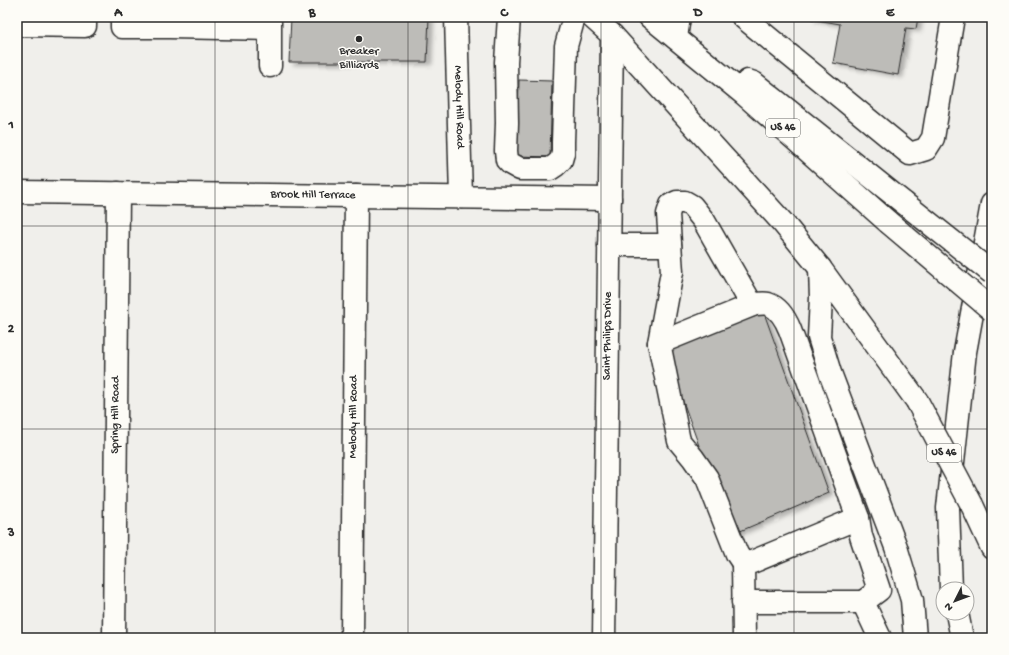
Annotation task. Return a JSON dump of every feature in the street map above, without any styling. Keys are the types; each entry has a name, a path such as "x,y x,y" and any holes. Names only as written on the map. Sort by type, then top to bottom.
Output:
{"main road":[{"path":"17,25 85,26 85,17"},
{"path":"122,17 122,27 169,22 269,23 270,66"},
{"name":"Melody Hill Road","path":"456,17 461,197"},
{"path":"510,17 506,62 506,151 507,160 520,169 550,169 561,160 563,153 566,46 574,17"},
{"name":"US 46","path":"592,17 612,35 784,223 820,268 917,401 972,505 992,548"},
{"name":"US 46","path":"650,17 678,27 698,55 888,222 992,310"},
{"path":"743,17 910,154 926,149 933,138 953,17"},
{"name":"Saint Philips Drive","path":"604,638 612,35"},
{"path":"698,55 754,84 992,273"},
{"name":"Brook Hill Terrace","path":"17,192 610,199"},
{"name":"Spring Hill Road","path":"114,638 118,193"},
{"name":"Melody Hill Road","path":"352,638 356,196"},
{"path":"744,638 743,563 737,554 707,478 679,442 659,343 672,272 668,214 671,205 678,202 685,202 692,206 704,221 752,305"},
{"path":"951,581 948,508 965,352 992,204"},
{"path":"609,245 670,244"},
{"path":"820,268 820,337 830,373 896,547 912,600 915,638"},
{"path":"659,343 755,304 768,304 776,309 785,319 858,518 861,536 879,590 863,602 743,602"},
{"path":"743,563 752,562 858,518"},
{"path":"863,602 880,638"},
{"path":"958,621 962,638"}],"building":[{"name":"Breaker Billiards","path":"291,17 429,17 427,62 289,62"},
{"path":"812,17 918,17 916,29 906,28 898,75 833,63 840,24 811,19"},
{"path":"519,80 552,81 550,157 517,156"},
{"path":"764,313 829,493 731,535 665,351"}],"place":[{"name":"Breaker Billiards","path":"359,39"}]}
